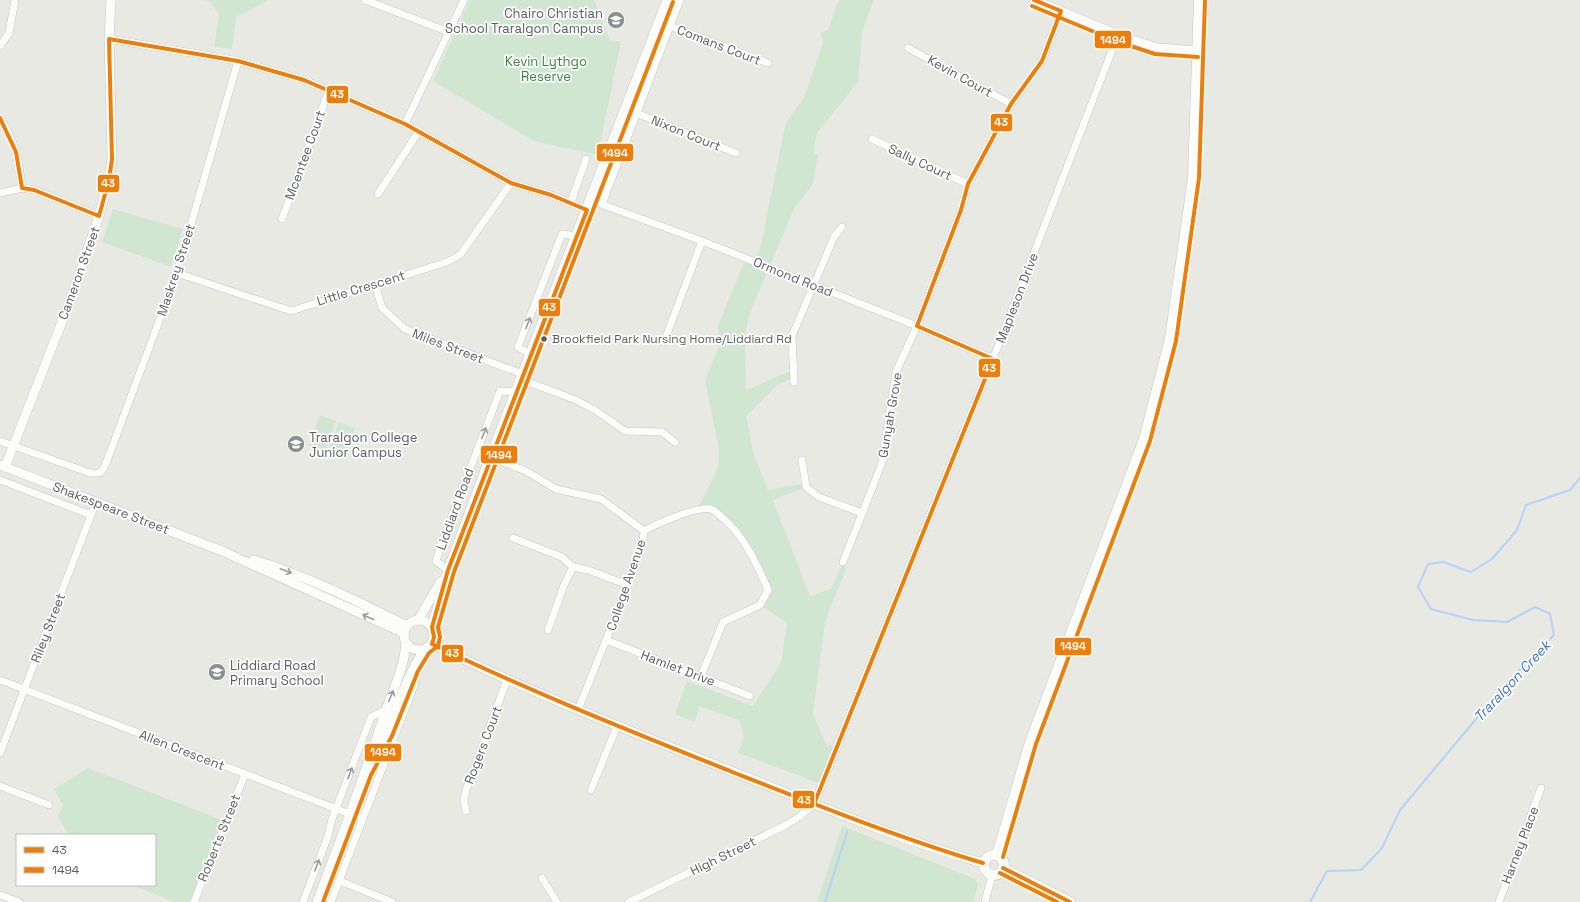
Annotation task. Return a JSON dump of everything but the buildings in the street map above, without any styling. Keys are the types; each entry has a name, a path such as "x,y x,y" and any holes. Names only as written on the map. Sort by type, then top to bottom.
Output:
{"main road":[{"path":"997,855 1030,742 1144,439 1170,338 1192,178 1199,0"},
{"path":"989,855 997,855 1003,860 1003,868 999,873 992,875 986,872 983,863 989,855"},
{"path":"1003,868 1070,902"}],"street":[{"path":"0,46 9,33 15,0"},
{"name":"Cameron Street","path":"3,466 13,446 69,304 99,216 109,180 112,159 109,39 111,0"},
{"path":"366,0 449,32"},
{"path":"405,124 464,0"},
{"name":"Liddiard Road","path":"432,627 448,570 490,457 587,210 667,0"},
{"path":"602,204 680,0"},
{"path":"1034,0 1118,35 1157,48 1198,51"},
{"name":"Gunyah Grove","path":"843,562 882,463 896,372 962,210 968,184 1011,104 1042,61 1061,11"},
{"name":"Comans Court","path":"670,26 768,63"},
{"name":"Mapleson Drive","path":"814,804 993,359 1118,35"},
{"path":"109,39 238,61 304,80 405,124 511,183 571,202 587,210"},
{"name":"Kevin Court","path":"908,48 1011,104"},
{"name":"Maskrey Street","path":"13,446 90,473 100,473 105,466 177,273 238,61"},
{"name":"Mcentee Court","path":"282,219 328,90"},
{"name":"Nixon Court","path":"636,113 736,153"},
{"path":"0,118 13,140 17,151 22,188"},
{"path":"378,194 419,131"},
{"name":"Sally Court","path":"872,139 968,184"},
{"path":"571,202 586,159"},
{"name":"Little Crescent","path":"177,273 291,310 447,262 460,255 511,183"},
{"path":"0,193 22,188 34,190 99,216"},
{"name":"Ormond Road","path":"590,200 702,241 916,326 993,359"},
{"path":"794,382 792,336 834,237 842,227"},
{"path":"530,354 518,347 559,241 562,234 576,236"},
{"path":"664,342 702,241"},
{"name":"Miles Street","path":"375,284 382,308 405,329 576,400 595,410 625,431 662,432 675,442"},
{"name":"Liddiard Road","path":"448,570 436,560 500,391 516,392"},
{"path":"0,441 13,446"},
{"name":"College Avenue","path":"490,457 526,471 556,489 601,499 644,530 643,541 628,585 578,710"},
{"path":"802,460 806,487 819,497 862,513"},
{"name":"Shakespeare Street","path":"3,466 222,551 272,566 298,576 352,599 405,629"},
{"name":"Shakespeare Street","path":"0,480 91,515"},
{"name":"Riley Street","path":"0,753 96,502"},
{"path":"644,530 674,517 700,509 711,509 724,519 741,537 760,570 768,590 760,605 724,622 701,676"},
{"path":"513,538 562,557 573,567 588,570 628,585"},
{"path":"548,630 564,585 573,567"},
{"name":"Liddiard Road","path":"418,620 448,570"},
{"path":"317,902 366,773 386,710 405,660 405,629 418,620 424,621 432,627 434,637 413,668 386,734 366,773"},
{"name":"Hamlet Drive","path":"606,640 750,696"},
{"path":"406,643 414,649 428,646 617,726 913,842 983,863"},
{"name":"Allen Crescent","path":"0,680 363,819"},
{"name":"Rogers Court","path":"466,811 464,800 466,790 508,680"},
{"path":"332,902 415,683"},
{"path":"303,902 371,717 386,710"},
{"path":"591,790 617,726"},
{"name":"Roberts Street","path":"194,902 244,774"},
{"path":"0,786 49,805"},
{"name":"Harney Place","path":"1499,902 1541,788"},
{"name":"High Street","path":"629,902 786,825 799,817 814,804"},
{"path":"984,902 992,875"},
{"path":"542,878 557,902"},
{"path":"340,881 392,902"},
{"path":"1,895 19,902"}],"green space":[{"path":"203,0 269,0 236,17 232,49 214,47 219,14 209,1"},
{"name":"Kevin Lythgo Reserve","path":"470,0 594,0 610,41 621,41 598,155 534,141 433,81"},
{"path":"841,0 874,0 862,32 858,82 817,133 813,154 818,155 813,184 794,209 751,310 745,334 746,390 792,370 794,378 777,385 746,416 754,455 768,490 806,483 806,487 773,500 810,596 831,589 843,562 846,569 825,622 813,713 826,744 837,748 822,784 738,753 744,737 739,720 699,706 695,722 675,714 687,681 753,706 781,663 787,623 760,605 766,589 745,544 710,511 697,510 718,468 719,450 705,381 719,345 718,325 746,258 755,261 760,249 786,122 804,98 823,43 821,33 829,29 836,5"},
{"path":"113,209 183,229 171,267 102,242"},
{"path":"320,415 336,421 325,451 309,445"},
{"path":"339,422 355,428 344,458 328,452"},
{"path":"88,768 222,820 189,902 175,902 135,886 156,886 156,834 68,834 58,817 63,804 54,789"},
{"path":"842,826 975,879 978,885 973,902 817,902"}],"waterway":[{"name":"Traralgon Creek","path":"1310,902 1327,871 1361,870 1382,848 1400,810 1502,688 1554,635 1550,614 1535,607 1507,622 1473,620 1431,609 1418,587 1428,564 1443,562 1471,572 1492,559 1517,530 1526,505 1570,490 1580,478"},
{"path":"825,902 847,832"}],"transit line":[{"name":"43","path":"814,804 993,359 917,326 961,210 968,184 1011,104 1042,61 1061,11 1034,0"},
{"name":"1494","path":"1003,857 1036,744 1150,441 1176,341 1199,178 1205,0"},
{"name":"1494","path":"323,902 371,775 392,736 418,671 429,653 438,646 440,637 438,627 454,572 673,2"},
{"name":"1494","path":"1032,6 1116,41 1155,54 1198,57"},
{"name":"43","path":"0,118 16,152 22,188 34,190 99,216 109,180 112,159 109,39 238,61 304,80 405,124 511,183 551,195 587,210 448,570 432,627 434,637 432,644 617,726 730,771 887,831 983,863"},
{"name":"43","path":"1003,868 1070,902"},
{"name":"1494","path":"1000,873 1057,902"}],"place":[{"name":"Chairo Christian School Traralgon Campus","path":"616,20"},
{"name":"Brookfield Park Nursing Home/Liddiard Rd","path":"544,339"},
{"name":"Traralgon College Junior Campus","path":"296,444"},
{"name":"Liddiard Road Primary School","path":"217,672"}]}
